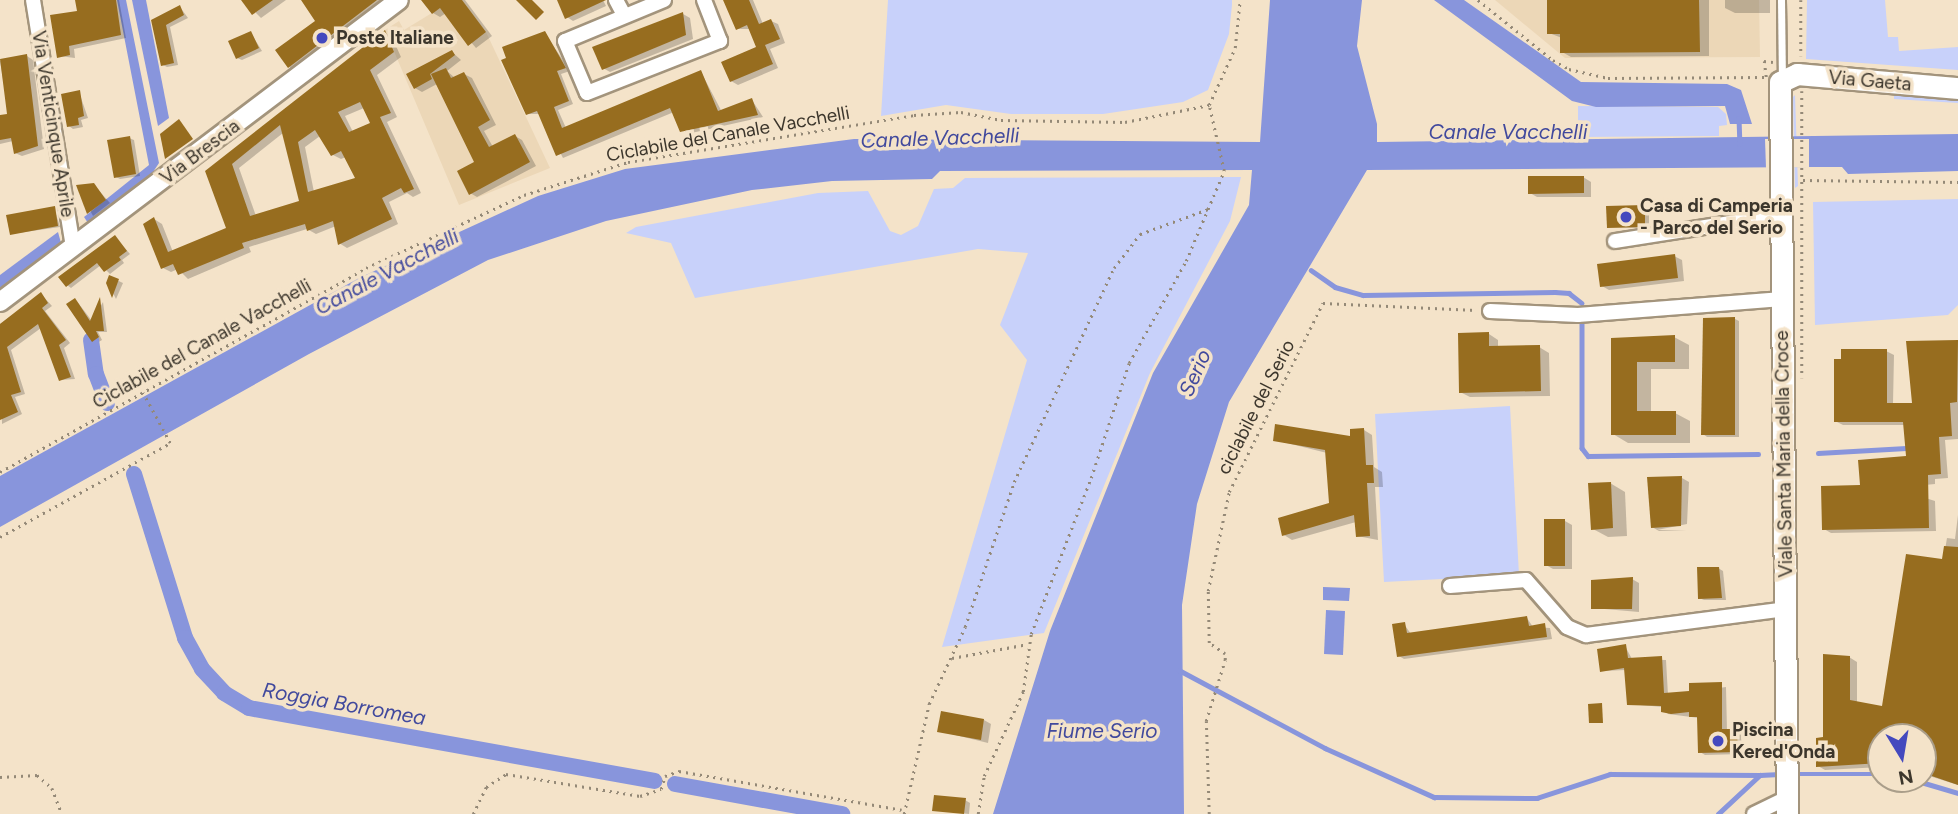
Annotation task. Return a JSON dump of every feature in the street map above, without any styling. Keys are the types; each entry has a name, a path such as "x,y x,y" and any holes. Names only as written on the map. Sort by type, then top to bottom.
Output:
{"main road":[{"name":"Via Gaeta","path":"1781,69 1797,74 1958,88"},
{"name":"Viale Santa Maria della Croce","path":"1781,69 1781,139 1792,167 1782,215 1792,299 1785,609 1787,790"}],"street":[{"name":"Via Venticinque Aprile","path":"33,0 73,247"},
{"name":"Via Brescia","path":"0,302 399,0"},
{"path":"616,0 624,15"},
{"path":"664,0 565,40 587,93 720,41 704,0"},
{"path":"1615,241 1782,215"},
{"path":"1490,311 1578,315 1792,299"},
{"path":"1450,586 1526,580 1567,627 1586,635 1785,609"},
{"path":"1754,814 1787,790"}],"lane":[{"name":"Viale Santa Maria della Croce","path":"1781,0 1781,69"}],"path":[{"path":"978,814 984,776 1023,692 1029,644 1129,363 1211,208 1224,171 1209,105 1235,48 1240,0"},
{"path":"1478,0 1553,60 1569,69 1608,78 1766,77 1764,61 1781,69"},
{"name":"Ciclabile del Canale Vacchelli","path":"0,472 378,262 524,195 628,162 914,115 961,112 1001,120 1125,122 1209,105"},
{"path":"1792,299 1803,180 1792,167 1802,139"},
{"path":"1803,180 1958,182"},
{"path":"473,814 486,788 506,774 640,796 661,789 666,776 679,771 903,812 916,772 929,704 952,659 1014,482 1114,268 1140,234 1211,208"},
{"name":"ciclabile del Serio","path":"1209,814 1205,793 1209,703 1224,654 1209,643 1208,591 1229,492 1323,303 1490,311"},
{"path":"0,537 170,443 170,437 143,393"},
{"path":"952,659 1029,644"},
{"path":"0,777 37,775 52,788 62,814"}],"shaded area":[{"path":"888,0 1232,0 1232,5 1229,34 1208,90 1183,102 1103,114 1011,114 946,105 881,116"},
{"path":"1495,0 1759,0 1760,57 1565,58"},
{"path":"1807,0 1885,0 1888,37 1898,37 1899,51 1958,47 1958,70 1806,59"},
{"path":"440,8 468,45 486,32 550,168 459,205 385,30 399,21 404,30"},
{"path":"1894,94 1958,99 1958,103 1894,99"},
{"path":"1795,95 1798,186 1795,188 1793,97"},
{"path":"1578,106 1718,107 1726,114 1727,125 1719,126 1719,136 1578,137"},
{"path":"1241,177 1230,221 1150,373 1044,633 942,647 1027,360 1000,325 1028,253 978,249 695,298 671,243 626,233 636,227 818,193 868,191 890,231 901,235 918,226 934,189 953,188 965,178"},
{"path":"1958,199 1958,305 1948,315 1815,325 1813,202"},
{"path":"1510,406 1519,575 1384,582 1375,414"}],"water":[{"path":"117,0 126,0 159,163 151,175 88,223 84,217 149,165"},
{"path":"132,0 146,0 169,118 158,126"},
{"path":"1270,0 1362,0 1357,46 1377,124 1377,142 1958,134 1958,171 1848,174 1842,167 1367,170 1229,402 1197,504 1182,605 1184,814 993,814 1050,631 1153,373 1249,205 1252,170 940,171 932,179 832,181 752,190 606,221 488,260 309,354 0,527 0,476 359,278 538,196 625,169 854,139 1260,142"},
{"path":"1434,0 1464,0 1581,82 1727,84 1741,90 1752,124 1730,124 1725,106 1596,107 1572,101"},
{"path":"58,232 61,243 0,290 0,275"},
{"path":"1323,587 1350,588 1349,601 1323,600"},
{"path":"1326,610 1345,611 1343,655 1324,654"}],"pier":[{"path":"1765,139 1809,139 1809,167 1766,168"}],"building":[{"path":"75,0 116,0 121,35 69,46 70,55 57,58 50,15 77,11"},
{"path":"241,0 273,0 252,15"},
{"path":"301,0 377,0 288,68 275,50 315,21"},
{"path":"421,0 462,0 486,32 468,46 440,8 432,14"},
{"path":"516,0 532,0 544,12 536,20"},
{"path":"557,0 606,0 565,19"},
{"path":"723,0 749,0 759,24 771,19 780,39 765,45 773,64 730,82 721,62 756,47 747,25 736,30"},
{"path":"1547,0 1699,0 1700,52 1560,53 1560,34 1547,34"},
{"path":"180,5 184,15 166,25 174,63 161,66 151,20"},
{"path":"683,12 686,35 602,70 592,47"},
{"path":"385,30 394,52 370,70 391,113 380,117 414,189 404,193 401,188 382,198 392,219 338,245 333,221 307,231 305,224 242,243 244,248 178,275 173,264 161,269 143,224 154,217 168,252 226,228 205,171","holes":["360,102 370,123 349,132 338,112","280,125 299,201 250,216 232,164","315,130 331,156 341,151 355,178 308,192 298,142"]},
{"path":"251,31 259,48 236,59 228,41"},
{"path":"545,31 566,68 557,71 569,101 554,107 562,128 701,70 718,111 752,98 758,115 680,132 670,108 556,156 537,111 526,115 501,60 506,58 502,47"},
{"path":"452,50 455,55 430,74 432,79 414,89 406,74"},
{"path":"27,54 38,146 14,154 11,138 0,140 0,115 7,114 0,59"},
{"path":"446,68 451,78 464,72 490,120 478,127 489,147 515,134 530,162 469,195 457,171 474,162 431,74"},
{"path":"80,90 84,116 78,118 79,125 67,127 61,94"},
{"path":"179,119 193,139 165,159 160,134"},
{"path":"130,136 136,174 114,178 107,140"},
{"path":"1528,176 1584,176 1584,193 1528,194"},
{"path":"94,183 106,200 87,214 76,185"},
{"name":"Casa di Camperia - Parco del Serio","path":"1645,205 1645,227 1607,228 1606,206"},
{"path":"55,206 58,226 10,235 6,215"},
{"path":"115,235 127,251 119,257 121,260 104,272 97,263 66,287 58,277"},
{"path":"1675,254 1678,278 1600,287 1597,264"},
{"path":"109,275 119,279 112,298 106,283"},
{"path":"41,292 48,303 42,308 66,340 59,345 71,377 59,381 38,324 7,347 21,392 11,395 18,412 0,420 0,324"},
{"path":"100,297 104,331 96,331 99,337 92,342 66,304 75,298 90,321"},
{"path":"1735,317 1735,435 1701,435 1703,318"},
{"path":"1489,332 1489,346 1540,345 1541,391 1459,393 1458,333"},
{"path":"1675,335 1675,362 1637,362 1637,411 1676,411 1676,435 1611,435 1611,338"},
{"path":"1958,340 1957,402 1950,403 1952,436 1939,437 1941,474 1928,475 1929,528 1822,530 1821,486 1860,485 1858,460 1906,456 1903,422 1834,422 1834,359 1841,359 1841,349 1887,349 1887,403 1912,403 1906,341"},
{"path":"1275,424 1350,436 1350,429 1364,428 1366,465 1373,465 1374,483 1367,483 1370,536 1356,537 1354,515 1282,536 1278,518 1329,503 1325,450 1273,441"},
{"path":"1682,476 1681,526 1651,528 1647,477"},
{"path":"1611,482 1613,528 1591,530 1588,483"},
{"path":"1544,519 1565,519 1565,566 1544,566"},
{"path":"1944,546 1958,547 1958,785 1937,778 1937,723 1867,723 1867,764 1816,767 1816,738 1823,737 1823,654 1850,656 1850,700 1882,706 1906,554 1942,559"},
{"path":"1697,567 1719,567 1722,598 1698,599"},
{"path":"1633,577 1632,609 1591,609 1591,580"},
{"path":"1527,616 1529,626 1545,623 1547,637 1397,657 1392,624 1405,622 1407,633"},
{"path":"1626,644 1628,658 1662,656 1664,693 1689,691 1689,683 1722,682 1722,729 1737,729 1738,752 1698,753 1697,717 1689,717 1689,712 1671,714 1661,712 1661,706 1627,705 1624,668 1600,672 1597,649"},
{"path":"1602,703 1603,723 1589,723 1588,704"},
{"path":"941,711 984,719 981,740 937,732"},
{"path":"934,795 966,798 964,814 932,811"}],"waterway":[{"path":"1739,118 1740,144"},
{"path":"1311,270 1335,287 1363,295 1555,292 1569,293 1582,303"},
{"path":"1582,323 1582,448 1588,456 1758,454"},
{"name":"Roggia Borromea","path":"91,340 96,374 107,403"},
{"path":"1818,453 1906,448"},
{"name":"Roggia Borromea","path":"134,474 185,638 202,669 224,693 249,708 654,781"},
{"path":"1179,670 1325,748 1434,797 1537,798 1610,774 1760,775"},
{"path":"1718,814 1760,775 1782,774"},
{"path":"1794,774 1867,774"},
{"path":"675,784 842,814"},
{"path":"1937,787 1958,793"}],"place":[{"name":"Poste Italiane","path":"322,38"},
{"name":"Casa di Camperia - Parco del Serio","path":"1626,217"},
{"name":"Piscina Kered'Onda","path":"1718,741"}],"water label":[{"name":"Canale Vacchelli","path":"1508,132"},
{"name":"Canale Vacchelli","path":"940,138"},
{"name":"Canale Vacchelli","path":"387,272"},
{"name":"Serio","path":"1195,373"},
{"name":"Fiume Serio","path":"1102,731"}]}
